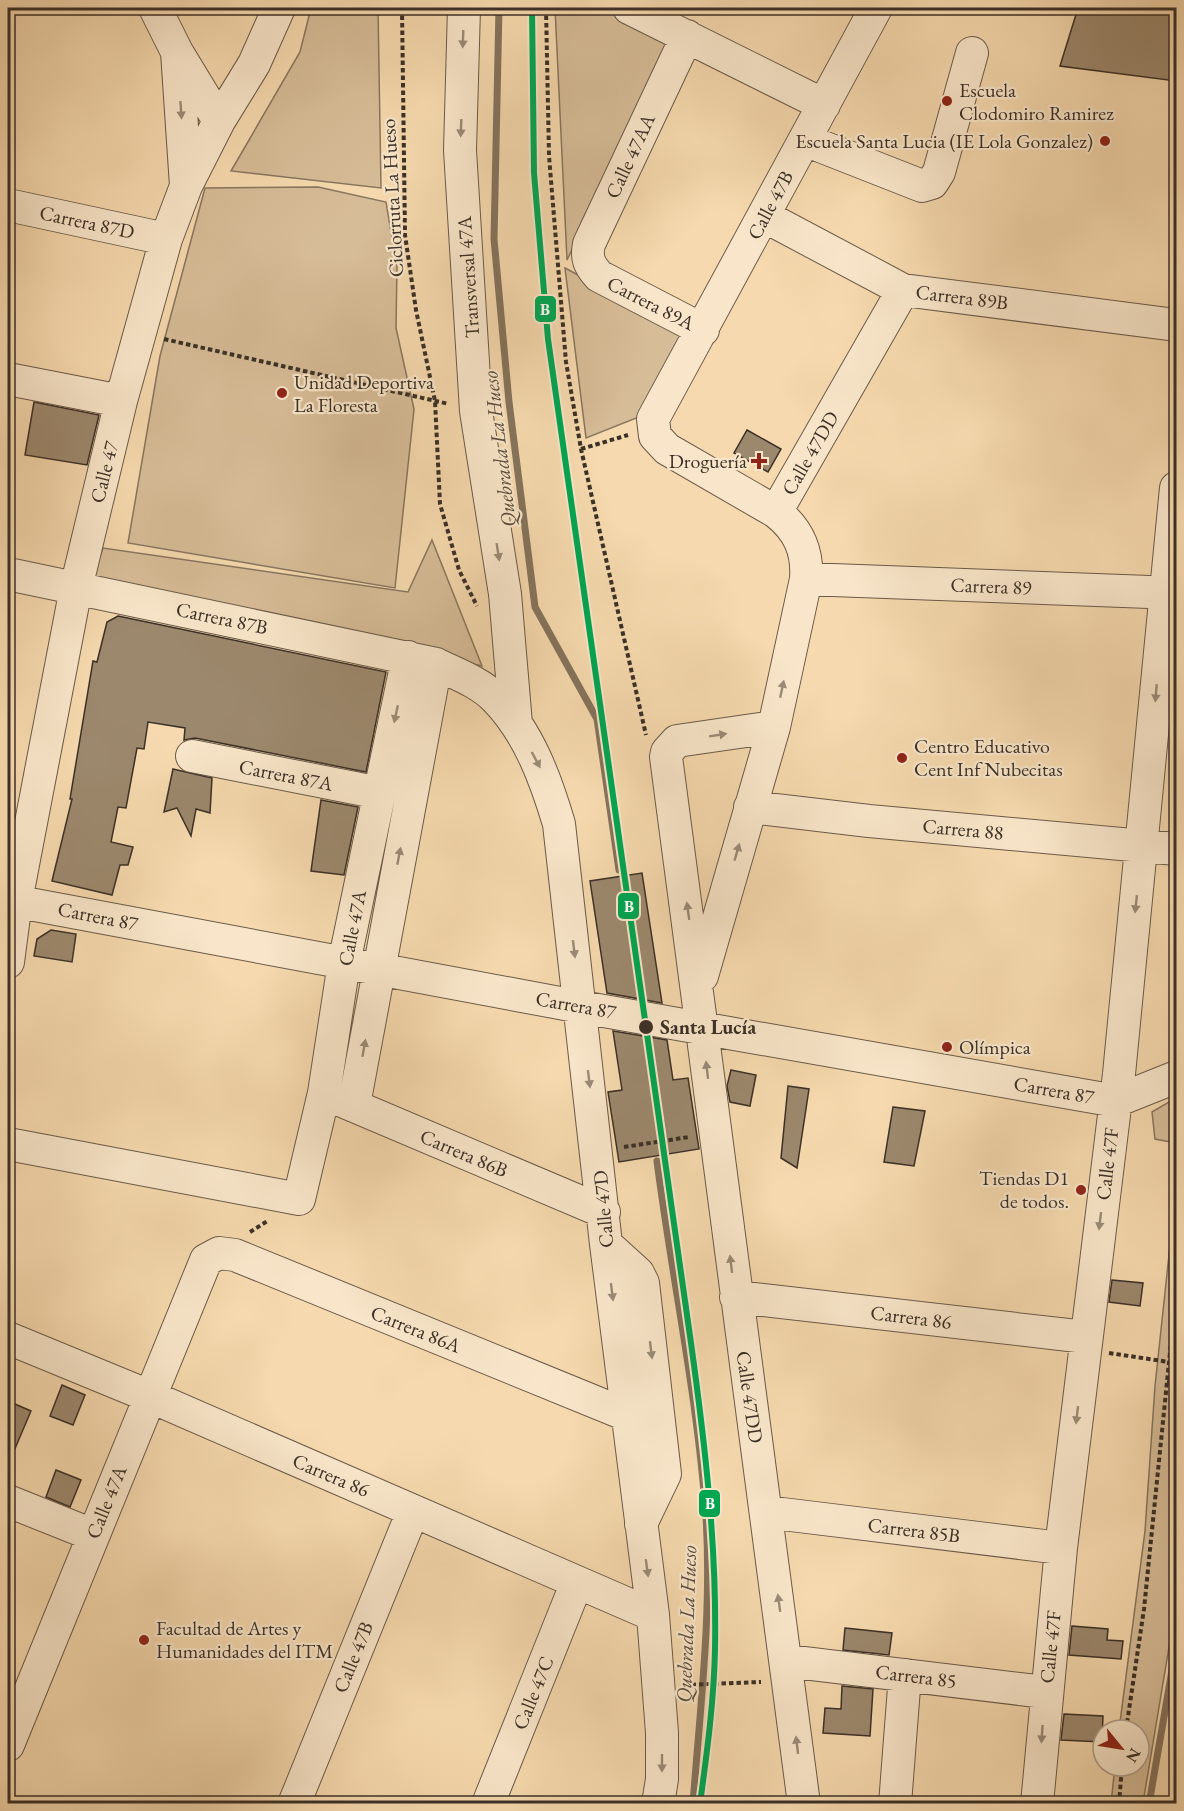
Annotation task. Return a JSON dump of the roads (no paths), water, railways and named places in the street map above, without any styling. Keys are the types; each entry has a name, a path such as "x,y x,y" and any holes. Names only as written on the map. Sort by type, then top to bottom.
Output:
{"street":[{"path":"154,8 177,52 219,121"},
{"name":"Calle 47","path":"8,962 12,900 76,588 121,401 166,239 186,186 219,121 254,64 279,8"},
{"name":"Transversal 47A","path":"464,8 460,150 476,411 505,594 516,724"},
{"path":"629,8 824,105"},
{"name":"Calle 47B","path":"776,512 667,449 655,436 658,415 876,8"},
{"name":"Calle 47AA","path":"599,276 588,262 589,244 687,36"},
{"path":"177,52 186,186"},
{"path":"805,140 844,153 922,186 932,183 939,172 972,53"},
{"name":"Carrera 87D","path":"8,205 166,239"},
{"name":"Carrera 89B","path":"764,216 903,290 1176,325"},
{"name":"Carrera 89A","path":"599,276 703,330"},
{"name":"Calle 47DD","path":"699,990 774,727 806,579 806,559 801,540 789,523 776,512 903,290"},
{"path":"8,379 121,401"},
{"name":"Calle 47F","path":"1036,1803 1045,1692 1061,1548 1116,1101 1171,593 1176,488"},
{"name":"Carrera 87B","path":"8,574 422,661"},
{"name":"Carrera 89","path":"806,579 1171,593"},
{"name":"Calle 47D","path":"422,661 475,682 495,698 516,724 547,780 559,824 606,1245 653,1614 662,1733 662,1779 658,1803"},
{"name":"Calle 47A","path":"8,1144 299,1199 324,1093 344,963 380,793 422,661"},
{"name":"Calle 47A","path":"354,1105 377,969 422,661"},
{"name":"Calle 47DD","path":"774,727 677,741 667,752 699,990 736,1297 787,1661 804,1803"},
{"name":"Carrera 87A","path":"192,756 380,793"},
{"name":"Carrera 88","path":"750,807 869,821 1176,849"},
{"name":"Carrera 87","path":"12,900 580,1007 702,1026 1116,1101 1176,1077"},
{"name":"Carrera 86B","path":"324,1093 604,1212"},
{"path":"606,1245 638,1274 642,1283 665,1474 641,1524"},
{"name":"Carrera 86A","path":"212,1256 235,1255 627,1415"},
{"name":"Calle 47A","path":"8,1745 149,1396 212,1256"},
{"name":"Carrera 86","path":"736,1297 1085,1343"},
{"name":"Carrera 86","path":"8,1338 149,1396 653,1614"},
{"path":"8,1501 93,1535"},
{"name":"Calle 47B","path":"294,1803 413,1511"},
{"name":"Carrera 85B","path":"766,1512 1061,1548"},
{"name":"Calle 47C","path":"488,1803 577,1582"},
{"name":"Carrera 85","path":"787,1661 1045,1692"},
{"path":"895,1803 905,1675"}],"waterway":[{"name":"Quebrada La Hueso","path":"499,8 494,239 509,402 535,607 597,719 619,870"},
{"name":"Quebrada La Hueso","path":"657,1161 691,1384 706,1517 706,1625 693,1804"},
{"path":"1149,1804 1176,1647"}],"place":[{"name":"Escuela Clodomiro Ramirez","path":"947,101"},
{"name":"Escuela Santa Lucia (IE Lola Gonzalez)","path":"1105,141"},
{"name":"Unidad Deportiva La Floresta","path":"282,393"},
{"name":"Droguería","path":"759,461"},
{"name":"Centro Educativo Cent Inf Nubecitas","path":"902,758"},
{"name":"Santa Lucía","path":"646,1027"},
{"name":"Olímpica","path":"947,1047"},
{"name":"Tiendas D1 de todos.","path":"1081,1190"},
{"name":"Facultad de Artes y Humanidades del ITM","path":"144,1640"}]}
